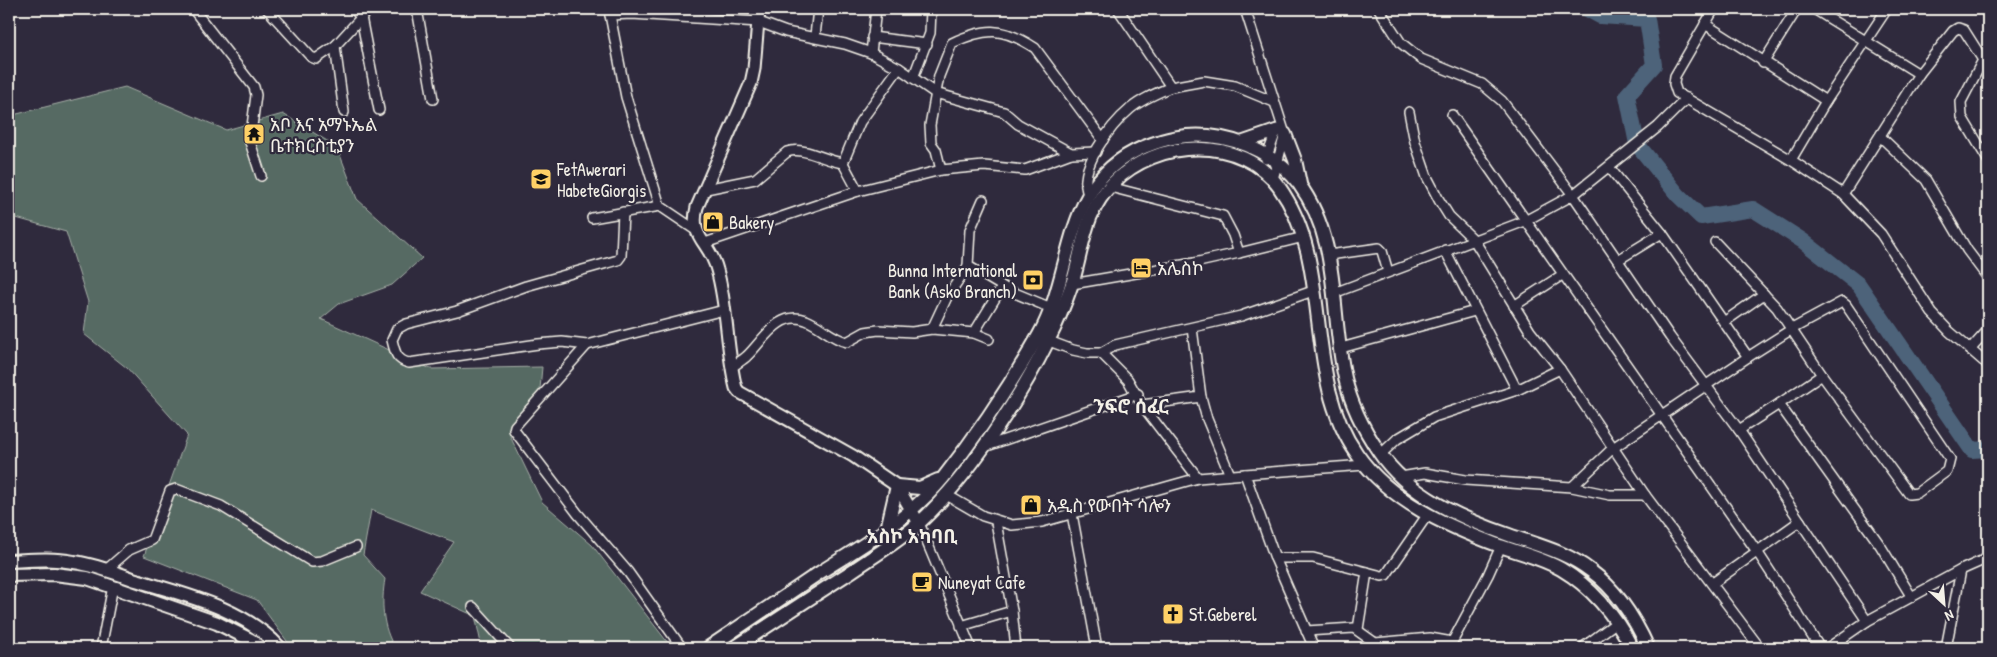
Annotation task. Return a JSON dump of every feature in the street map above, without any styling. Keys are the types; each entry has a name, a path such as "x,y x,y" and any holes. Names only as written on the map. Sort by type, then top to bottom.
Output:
{"main road":[{"path":"759,9 754,69 750,83 697,207 694,221 694,229 705,243 718,270 736,388 739,392 853,456 897,486 913,510 918,523"},
{"path":"1241,143 1280,130 1295,160 1301,186"},
{"path":"708,648 913,510 943,478 1002,396 1040,332 1051,308 1077,217 1088,194 1105,172 1119,160 1162,140 1193,135 1218,137 1241,143 1272,160 1301,186 1310,201 1325,236 1329,255 1344,376 1350,398 1362,424 1380,454 1401,477 1430,500 1580,563 1599,577 1618,596 1648,648"},
{"path":"734,648 879,553 918,523 945,494 983,447 1049,341 1072,284 1092,211 1110,187 1128,171 1143,162 1175,150 1203,150 1230,153 1262,169 1273,179 1293,212 1304,237 1332,404 1348,440 1364,465 1401,498 1428,514 1501,546 1546,562 1567,573 1593,593 1617,622 1632,648"},
{"path":"897,486 920,488 943,478"},
{"path":"887,529 897,486"},
{"path":"9,561 52,559 88,564 223,610 254,626 280,648"},
{"path":"9,574 73,576 113,586 217,623 251,640 260,648"}],"street":[{"path":"193,9 254,87 256,95 250,142 261,176"},
{"path":"267,9 310,57 320,58 335,46 369,9"},
{"path":"354,9 361,17 379,110"},
{"path":"417,9 433,99"},
{"path":"815,36 818,9"},
{"path":"871,53 876,9"},
{"path":"913,78 930,33 931,9"},
{"path":"1118,9 1171,87"},
{"path":"1245,9 1274,102 1280,130 1272,160 1273,179"},
{"path":"1379,9 1402,43 1421,59 1482,84 1493,92 1573,195 1739,430 1867,622"},
{"path":"1714,9 1675,76 1674,84 1677,93 1791,160 1842,194 1881,234 1932,312 1988,365"},
{"path":"1763,63 1796,9"},
{"path":"1814,9 1919,74"},
{"path":"1791,160 1826,101 1887,9"},
{"path":"694,229 660,206 626,97 610,12 676,13 759,22 786,32 815,36 871,53 899,68 935,93 1004,112 1018,124 1071,153"},
{"path":"1705,24 1763,63 1826,101"},
{"path":"1842,194 1881,137 1919,74 1953,31 1958,28 1964,30 1986,59 1961,102 1960,109 1988,160"},
{"path":"941,170 930,136 935,93 943,62 952,43 975,32 999,30 1035,48 1103,140"},
{"path":"872,37 927,44"},
{"path":"335,46 344,112"},
{"path":"843,163 860,122 899,68"},
{"path":"1088,194 1085,187 1085,177 1103,140 1131,108 1148,97 1171,87 1204,81 1235,86 1274,102"},
{"path":"1334,293 1525,221 1573,195 1658,127 1687,98"},
{"path":"1409,112 1415,142 1427,177 1449,216 1474,240 1514,306 1560,369 1613,448 1760,648"},
{"path":"1452,115 1758,553 1820,648"},
{"path":"1881,137 1926,180 1967,250 1988,278"},
{"path":"706,189 755,179 786,152 793,149 802,150 831,162 843,163"},
{"path":"705,243 858,191 941,170 984,166 1025,170 1071,153 1096,152"},
{"path":"1262,169 1272,160"},
{"path":"843,163 858,191"},
{"path":"1609,167 1662,232 1748,357"},
{"path":"1110,187 1223,216 1233,235 1239,253"},
{"path":"932,329 947,297 968,266 970,230 983,200"},
{"path":"592,218 660,206"},
{"path":"623,212 621,256 618,260 526,286 457,311 406,324 397,329 392,340 395,354 399,359 409,363 538,344 562,342 587,345 724,310"},
{"path":"1618,260 1662,232"},
{"path":"1072,284 1194,263 1304,237"},
{"path":"1572,487 1613,448 1707,387 1748,357 1792,329 1838,303 1846,304 1950,459 1947,471 1917,493 1909,494 1822,374 1792,329 1764,294 1715,242"},
{"path":"1329,255 1379,248 1382,251 1388,272"},
{"path":"1445,250 1517,390"},
{"path":"968,266 1002,287 1051,308"},
{"path":"1514,306 1562,275"},
{"path":"974,333 1002,287"},
{"path":"1049,341 1073,350 1101,353 1115,345 1241,316 1313,292"},
{"path":"1724,322 1764,294"},
{"path":"1341,348 1475,311"},
{"path":"732,367 748,355 767,331 790,320 805,319 835,339 847,342 865,332 878,330 912,332 932,329 974,333 989,339"},
{"path":"1192,328 1201,397 1207,419 1230,475"},
{"path":"1970,350 1988,330"},
{"path":"587,345 521,418 514,430 578,514 628,572 682,648"},
{"path":"1101,353 1117,368 1138,394 1142,405 1198,478"},
{"path":"1380,454 1397,439 1434,417 1517,390 1560,369"},
{"path":"1739,430 1822,374"},
{"path":"983,447 1138,394"},
{"path":"1142,405 1201,397"},
{"path":"1779,404 1880,545 1911,596"},
{"path":"945,494 996,522 1012,525 1042,522 1198,478 1364,465"},
{"path":"1401,477 1425,473 1465,480 1572,487 1610,495 1646,495"},
{"path":"1244,474 1275,558 1314,648"},
{"path":"106,570 129,550 152,540 170,491 176,489 221,506 312,562 322,561 356,547"},
{"path":"1072,514 1098,648"},
{"path":"1275,558 1313,558 1377,576 1386,575 1428,514"},
{"path":"1713,584 1800,521"},
{"path":"996,522 1012,611 1016,648"},
{"path":"918,523 971,648"},
{"path":"1306,631 1358,629 1370,641 1375,643 1430,638 1450,645 1501,546"},
{"path":"1828,648 1911,596 1988,558"},
{"path":"1946,648 1961,570"},
{"path":"1358,629 1367,572"},
{"path":"100,648 113,586"},
{"path":"473,607 510,648"},
{"path":"961,626 1012,611"},
{"path":"1582,648 1617,622"}],"green space":[{"path":"125,87 226,130 283,114 337,147 357,199 422,258 392,285 339,304 321,319 431,369 542,367 540,389 510,436 542,502 592,545 672,648 482,648 475,616 420,591 454,542 371,510 363,555 385,579 383,597 385,623 395,648 292,648 257,600 144,556 187,435 127,368 84,334 88,302 66,232 9,216 9,116"}],"waterway":[{"path":"1587,9 1600,16 1647,19 1654,65 1627,95 1637,144 1678,195 1701,217 1753,209 1803,241 1859,285 1972,450 1988,449"}],"place":[{"name":"አቦ እና አማኑኤል ቤተክርስቲያን","path":"254,134"},
{"name":"FetAwerari HabeteGiorgis","path":"541,179"},
{"name":"Bakery","path":"713,222"},
{"name":"አሌስኮ","path":"1141,268"},
{"name":"Bunna International Bank (Asko Branch)","path":"1033,280"},
{"name":"አዲስ የውበት ሳሎን","path":"1031,505"},
{"name":"Nuneyat Cafe","path":"922,582"},
{"name":"St.Geberel","path":"1173,614"}],"district":[{"name":"ንፍሮ ሰፈር","path":"1131,406"},
{"name":"አስኮ አካባቢ","path":"912,536"}]}
